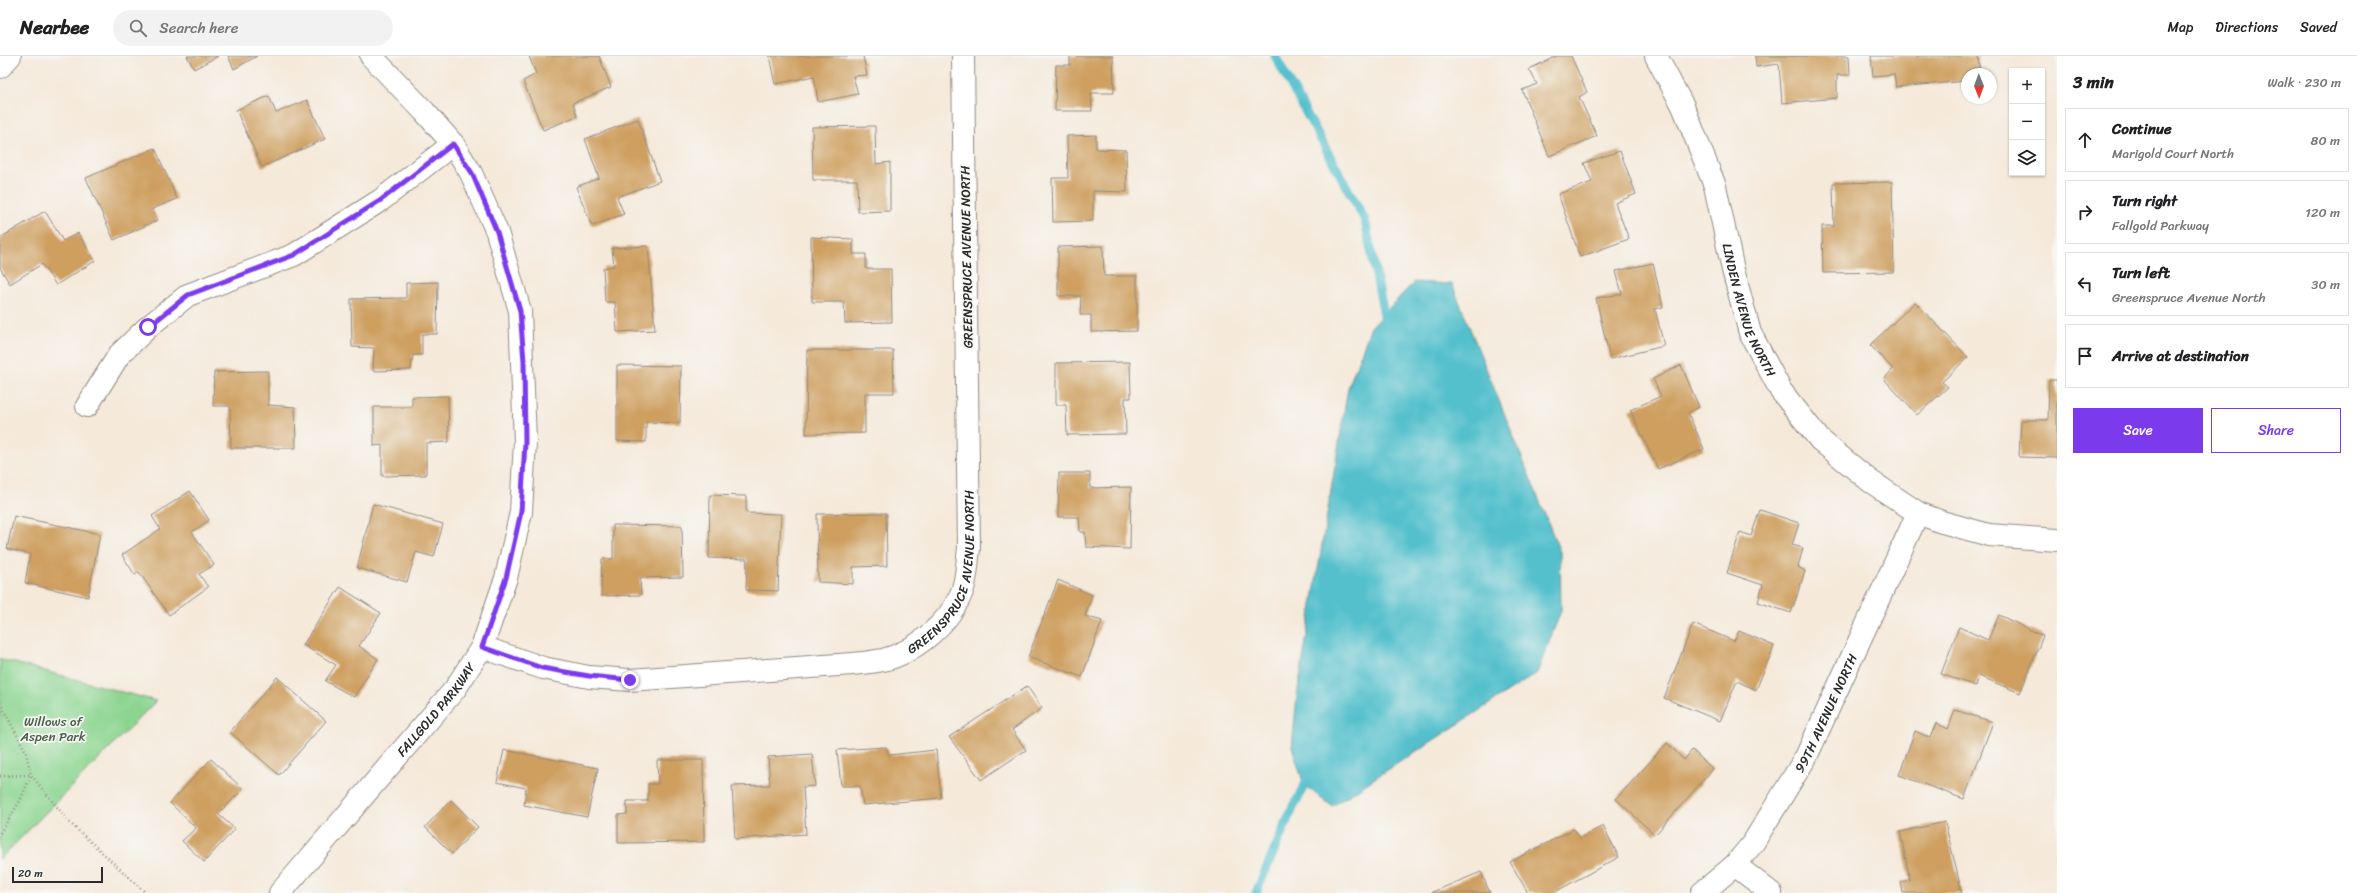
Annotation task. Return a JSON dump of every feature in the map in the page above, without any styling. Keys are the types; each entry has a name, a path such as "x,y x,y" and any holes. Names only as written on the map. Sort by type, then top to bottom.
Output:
{"street":[{"path":"0,66 10,56"},
{"name":"FALLGOLD PARKWAY","path":"280,893 455,689 482,647 506,578 521,512 525,442 524,361 520,311 497,232 472,173 453,144 424,111 371,56"},
{"name":"GREENSPRUCE AVENUE NORTH","path":"482,647 542,668 589,676 638,680 852,664 884,660 903,652 927,636 949,616 962,593 969,548 963,56"},
{"name":"LINDEN AVENUE NORTH","path":"1656,56 1683,106 1715,186 1733,270 1750,333 1781,391 1820,440 1870,481 1918,513 1942,522 1989,535 2057,540"},
{"path":"86,406 119,355 148,327 188,295 294,255 381,200 453,144"},
{"name":"99TH AVENUE NORTH","path":"1702,893 1735,865 1753,843 1806,756 1918,513"},
{"path":"1735,865 1771,893"}],"path":[{"path":"0,703 26,752 31,775 70,823 146,893"},
{"path":"0,776 31,775"},
{"path":"0,833 20,801 31,775"}],"green space":[{"name":"Willows of Aspen Park","path":"0,659 156,701 0,859"}],"water":[{"path":"1414,282 1452,284 1560,552 1561,611 1537,673 1332,806 1304,785 1292,747 1297,696 1348,388 1371,327"}],"building":[{"path":"187,56 218,56 194,69"},
{"path":"228,56 257,56 234,69"},
{"path":"529,56 599,56 611,87 573,103 577,116 543,130 523,81 536,74"},
{"path":"769,56 863,56 867,75 853,76 858,94 818,102 814,76 775,84"},
{"path":"1070,56 1113,56 1114,93 1091,93 1092,111 1055,111 1056,65 1070,65"},
{"path":"1557,56 1571,56 1587,92 1579,97 1597,136 1549,156 1522,90 1537,84 1529,69"},
{"path":"1755,56 1849,56 1850,75 1837,75 1837,98 1782,103 1779,64 1756,67"},
{"path":"1871,56 1978,56 1979,68 1961,68 1961,82 1896,87 1894,74 1873,76"},
{"path":"269,96 276,113 307,100 325,139 262,167 236,110"},
{"path":"638,119 660,181 617,197 624,214 592,226 576,187 599,178 585,139"},
{"path":"875,126 876,164 890,162 890,211 858,212 857,180 813,180 812,127"},
{"path":"1096,135 1096,149 1126,150 1127,192 1093,191 1093,221 1053,222 1052,178 1068,178 1067,136"},
{"path":"155,148 177,199 152,209 158,220 114,240 86,178"},
{"path":"1620,151 1636,194 1615,203 1629,239 1580,257 1558,194 1592,182 1584,163"},
{"path":"1892,182 1894,272 1823,273 1822,226 1834,226 1833,183"},
{"path":"45,211 63,241 78,233 95,261 56,285 42,264 10,284 0,268 0,238"},
{"path":"811,237 853,239 853,254 866,254 866,269 891,269 892,322 845,323 844,302 812,302"},
{"path":"648,246 655,330 617,332 615,302 605,302 603,268 614,266 612,248"},
{"path":"1103,246 1104,276 1137,276 1137,331 1091,332 1091,315 1080,315 1081,296 1058,296 1058,247"},
{"path":"1653,263 1663,307 1655,309 1664,346 1610,359 1596,298 1622,294 1616,271"},
{"path":"438,282 437,334 422,334 422,355 413,355 411,370 373,371 374,348 352,347 351,299 406,298 406,283"},
{"path":"1915,302 1968,357 1942,382 1948,387 1917,415 1884,379 1893,369 1870,345"},
{"path":"807,350 893,350 894,393 865,393 865,433 806,434"},
{"path":"1130,362 1131,398 1125,398 1126,434 1067,435 1066,405 1056,405 1056,363"},
{"path":"617,365 681,366 680,423 646,422 646,442 617,441"},
{"path":"1681,365 1699,407 1688,413 1704,449 1658,469 1630,410 1661,396 1653,379"},
{"path":"268,371 268,405 295,407 296,448 231,448 230,406 213,406 214,372"},
{"path":"2049,380 2057,380 2057,458 2019,457 2021,420 2048,420"},
{"path":"448,396 449,442 426,443 426,475 382,476 382,445 374,446 374,407 412,407 412,397"},
{"path":"1059,473 1090,473 1090,488 1131,487 1130,549 1086,547 1085,532 1080,532 1079,517 1058,517"},
{"path":"190,491 209,520 192,532 214,565 199,574 208,587 169,615 139,572 135,575 122,555 160,529 152,516"},
{"path":"710,495 746,496 746,513 781,514 778,591 746,590 747,559 709,558"},
{"path":"373,504 443,524 434,557 416,552 407,582 357,568"},
{"path":"1760,510 1799,523 1792,545 1803,548 1798,567 1805,571 1791,613 1758,602 1763,585 1727,573 1740,532 1751,536"},
{"path":"886,513 887,566 853,567 853,584 818,582 817,514"},
{"path":"14,516 100,534 88,597 25,583 30,554 7,549"},
{"path":"613,525 682,526 683,577 640,578 641,595 601,596 602,559 613,559"},
{"path":"1058,580 1092,595 1085,616 1102,621 1082,677 1028,657"},
{"path":"340,587 381,613 359,646 378,659 354,697 325,681 336,665 303,645"},
{"path":"1999,615 2043,636 2020,693 1979,676 1976,686 1941,674 1959,627 1988,640"},
{"path":"1693,624 1734,641 1739,631 1774,646 1756,690 1737,681 1720,721 1664,698"},
{"path":"277,677 326,721 279,775 230,732"},
{"path":"1027,686 1042,708 1012,730 1026,750 981,780 949,737"},
{"path":"1955,710 1993,722 1964,799 1899,775 1915,731 1930,738 1936,723 1948,729"},
{"path":"1667,743 1684,760 1692,750 1713,769 1655,835 1616,799"},
{"path":"886,747 889,755 936,750 941,798 863,805 860,786 841,786 837,750"},
{"path":"504,750 598,768 587,817 524,805 526,788 497,782"},
{"path":"812,754 815,786 803,787 806,834 735,839 732,786 770,785 768,757"},
{"path":"211,759 243,789 218,814 235,829 204,862 182,841 196,828 170,803"},
{"path":"657,760 703,760 704,842 618,843 618,815 627,814 627,801 648,801 648,784 658,784"},
{"path":"451,800 478,827 452,854 425,827"},
{"path":"1945,822 1962,893 1903,893 1901,882 1910,880 1900,832"},
{"path":"1603,826 1619,857 1553,893 1528,893 1510,862 1574,829 1580,838"},
{"path":"1481,872 1490,893 1430,893"}],"waterway":[{"path":"1275,56 1365,220 1386,325"},
{"path":"1256,893 1289,816 1309,776"}],"route":[{"path":"148,327 188,295 294,255 381,200 453,144 472,173 497,232 520,311 524,361 525,442 521,512 506,578 482,647 542,668 589,676 630,680"}]}
